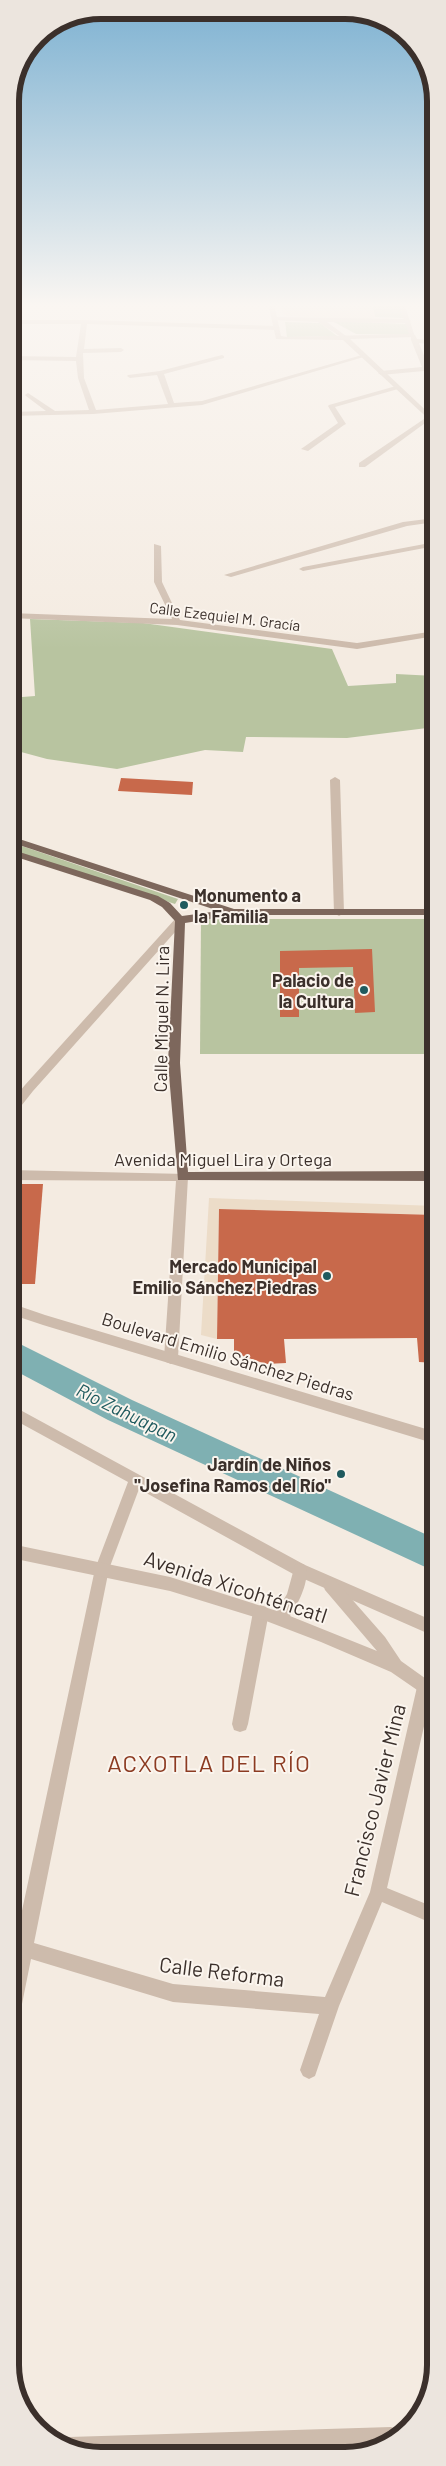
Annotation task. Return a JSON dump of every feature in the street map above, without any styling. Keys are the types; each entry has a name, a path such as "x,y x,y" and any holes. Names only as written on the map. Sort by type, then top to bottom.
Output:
{"main road":[{"path":"19,842 234,912"},
{"path":"19,855 154,898 166,905 180,920 234,912 427,912"},
{"name":"Calle Miguel N. Lira","path":"180,920 174,1063 182,1178"},
{"name":"Avenida Miguel Lira y Ortega","path":"182,1178 427,1176"}],"street":[{"path":"305,449 342,424 338,418"},
{"path":"362,465 427,424"},
{"path":"303,569 382,543 415,522 427,521"},
{"path":"228,575 382,543 427,544"},
{"path":"157,546 158,582 177,622"},
{"name":"Calle Ezequiel M. Gracía","path":"19,615 177,622 357,646 427,635"},
{"path":"335,780 339,913"},
{"path":"19,1101 180,920"},
{"name":"Avenida Miguel Lira y Ortega","path":"19,1175 182,1178"},
{"name":"Calle Miguel N. Lira","path":"171,1358 182,1178"},
{"name":"Boulevard Emilio Sánchez Piedras","path":"19,1311 427,1435"},
{"path":"19,1416 300,1570 330,1585 427,1626"},
{"path":"19,1953 102,1569 136,1479"},
{"name":"Avenida Xicohténcatl","path":"19,1553 170,1584 261,1612 396,1667 427,1689"},
{"path":"280,1619 294,1596 300,1570"},
{"path":"330,1585 380,1642 396,1667"},
{"path":"240,1724 261,1612"},
{"name":"Francisco Javier Mina","path":"309,2070 330,2006 378,1892 427,1703"},
{"path":"378,1892 427,1913"},
{"name":"Calle Reforma","path":"19,1958 173,1993 330,2006"},
{"path":"90,2446 385,2437"}],"green space":[{"path":"30,619 143,623 332,649 348,686 396,683 396,674 427,676 427,728 347,738 246,737 243,752 205,750 117,769 47,759 19,751 19,697 35,696"},
{"path":"19,845 178,899 175,904 19,853"},
{"path":"201,919 427,919 427,1054 200,1054"}],"shaded area":[{"path":"209,1198 427,1206 427,1215 219,1209 217,1339 201,1335"}],"building":[{"path":"121,778 193,782 192,795 118,791"},
{"name":"Palacio de la Cultura","path":"372,949 375,1012 355,1013 353,967 299,968 299,1017 280,1017 280,951"},
{"path":"19,1184 43,1184 35,1284 19,1284"},
{"name":"Mercado Municipal Emilio Sánchez Piedras","path":"219,1209 427,1215 427,1362 419,1362 417,1338 284,1339 286,1363 266,1364 234,1353 234,1339 217,1339"}],"waterway":[{"name":"Río Zahuapan","path":"19,1357 120,1410 427,1552"}],"place":[{"name":"Monumento a la Familia","path":"184,905"},
{"name":"Palacio de la Cultura","path":"364,990"},
{"name":"Mercado Municipal Emilio Sánchez Piedras","path":"327,1276"},
{"name":"Jardín de Niños \"Josefina Ramos del Río\"","path":"341,1474"}],"district":[{"name":"ACXOTLA DEL RÍO","path":"209,1762"}]}
